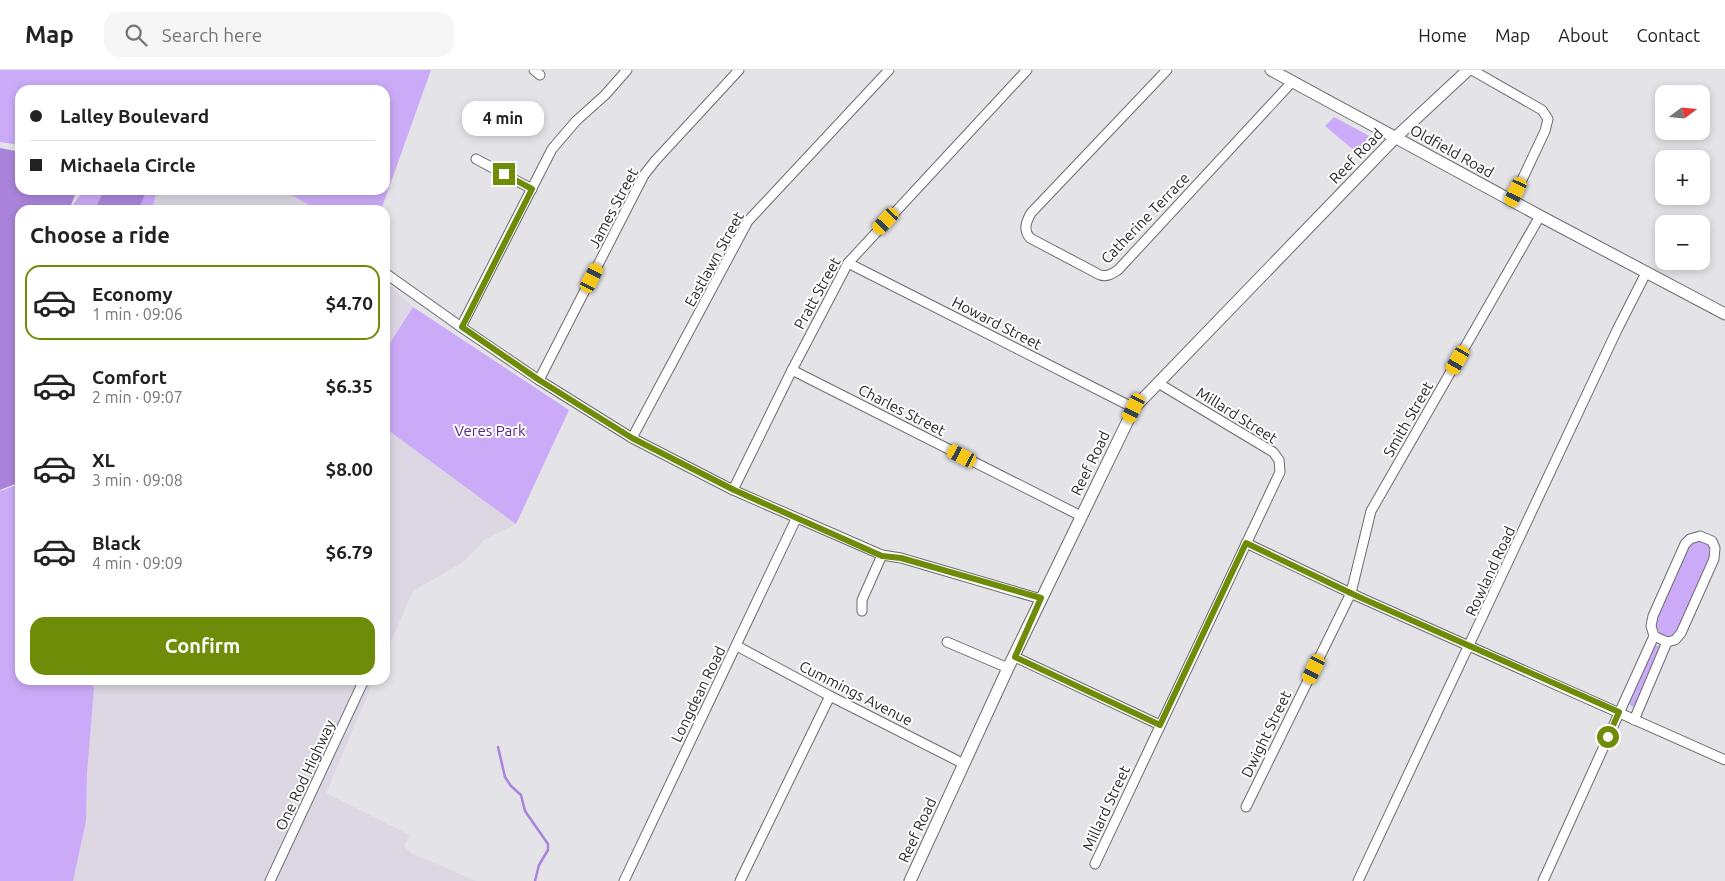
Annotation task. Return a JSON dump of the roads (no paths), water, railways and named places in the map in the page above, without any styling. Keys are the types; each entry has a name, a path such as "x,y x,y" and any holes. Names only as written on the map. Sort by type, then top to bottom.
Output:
{"street":[{"path":"462,327 552,149 576,121 627,70"},
{"name":"James Street","path":"539,380 644,175 739,70"},
{"name":"Eastlawn Street","path":"632,438 748,221 889,70"},
{"name":"Pratt Street","path":"734,490 792,370 848,262 1027,70"},
{"name":"Catherine Terrace","path":"1167,70 1031,213 1027,219 1025,229 1030,238 1100,275 1104,276 1118,270 1292,82"},
{"name":"Oldfield Road","path":"1271,70 1725,314"},
{"name":"Reef Road","path":"910,881 1041,598 1134,408 1396,137 1468,70"},
{"path":"1472,70 1542,110 1548,119 1545,131 1512,201"},
{"path":"476,160 532,189"},
{"name":"Smith Street","path":"1351,593 1371,511 1540,216"},
{"name":"Howard Street","path":"848,262 1134,408"},
{"name":"Rowland Road","path":"1358,881 1617,330 1646,273"},
{"path":"390,277 539,380 632,438 734,490 882,556 901,558 1041,598"},
{"name":"Charles Street","path":"792,370 1081,516"},
{"name":"Millard Street","path":"1095,864 1280,472 1279,460 1272,452 1158,382"},
{"name":"Longdean Road","path":"624,881 796,518"},
{"path":"1544,881 1654,636 1651,626 1653,616 1685,544 1693,537 1708,538 1712,541 1715,548 1714,559 1681,633 1675,640 1667,642 1654,636"},
{"path":"1246,543 1351,593 1725,760"},
{"path":"862,611 862,600 882,556"},
{"name":"Dwight Street","path":"1246,807 1351,593"},
{"path":"947,642 1008,668"},
{"path":"1634,720 1667,642"},
{"name":"Cummings Avenue","path":"737,646 964,764"},
{"path":"1015,657 1160,725"},
{"name":"One Rod Highway","path":"270,881 362,685"},
{"path":"740,881 830,696"}],"waterway":[{"path":"498,747 505,777 521,795 525,811 548,844 548,850 539,865 535,881"}],"park label":[{"name":"Veres Park","path":"490,430"}]}
